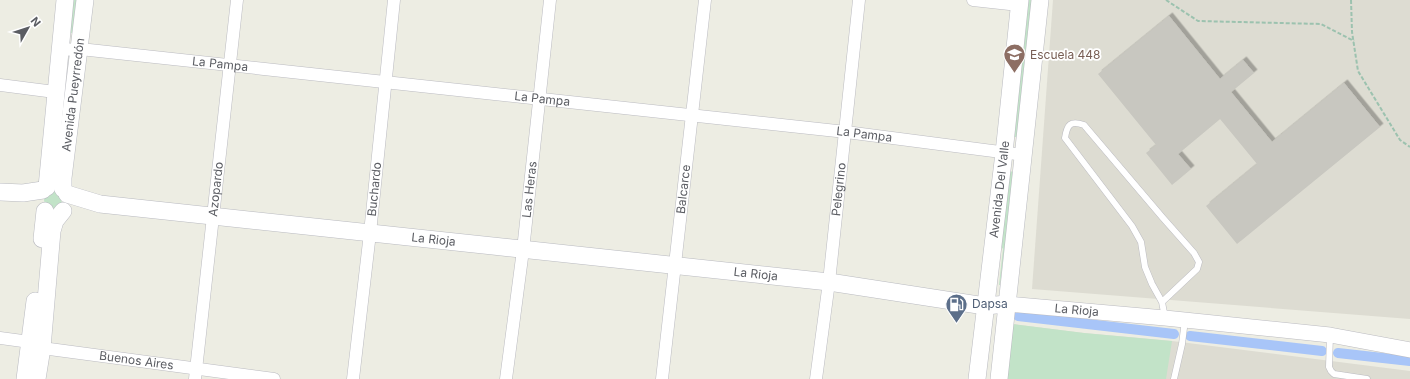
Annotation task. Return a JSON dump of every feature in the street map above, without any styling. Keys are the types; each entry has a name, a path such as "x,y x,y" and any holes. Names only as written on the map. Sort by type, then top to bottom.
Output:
{"main road":[{"name":"Avenida Pueyrredón","path":"24,379 36,345 58,196 56,92 65,0"},
{"name":"Avenida Pueyrredón","path":"58,196 63,178 85,0"},
{"name":"Avenida Del Valle","path":"999,379 1040,0"},
{"name":"Avenida Del Valle","path":"977,379 1020,3"},
{"name":"La Rioja","path":"4,193 58,196 80,208 100,204 829,282 985,306 1007,304"},
{"name":"La Rioja","path":"4,193 43,209"},
{"name":"Avenida Pueyrredón","path":"37,379 36,345 43,209 39,198 58,196"}],"street":[{"name":"Azopardo","path":"195,374 237,0"},
{"name":"Buchardo","path":"353,379 394,0"},
{"name":"Las Heras","path":"506,379 550,0"},
{"name":"Balcarce","path":"662,379 705,0"},
{"name":"Pelegrino","path":"816,379 829,282 859,0"},
{"path":"973,0 1020,3"},
{"name":"La Pampa","path":"61,50 80,49 538,98 846,132 1024,156"},
{"path":"0,85 56,92"},
{"name":"La Rioja","path":"1007,304 1165,318 1330,336 1410,350"},
{"name":"Buenos Aires","path":"0,338 195,374 274,379"}],"lane":[{"path":"1162,302 1198,269 1199,262 1194,253 1162,218 1084,125 1076,122 1071,123 1066,129 1065,138 1132,226 1140,242 1145,267 1162,302 1165,318"},
{"path":"1174,379 1182,344 1185,320"},
{"path":"1330,336 1329,367 1331,371 1334,374 1367,379"}],"path":[{"path":"1166,0 1198,21 1321,24 1354,41"},
{"path":"1351,0 1358,71 1400,140 1410,147"}],"shaded area":[{"path":"1053,0 1410,0 1410,319 1032,289"},
{"path":"1013,324 1084,333 1172,341 1410,371 1410,379 1006,379"}],"green space":[{"path":"72,0 78,0 74,33 69,33"},
{"path":"1027,0 1033,0 1017,137 1012,137"},
{"path":"1009,171 1014,172 999,285 1003,249 999,244"},
{"path":"53,191 59,194 62,200 59,206 53,209 47,206 44,200 47,194"},
{"path":"1013,324 1084,333 1172,341 1166,379 1006,379"}],"building":[{"path":"1169,16 1220,79 1243,60 1254,73 1231,92 1272,142 1344,83 1380,127 1237,244 1206,206 1257,164 1220,119 1178,154 1191,169 1172,185 1146,153 1156,145 1098,74"}],"waterway":[{"path":"1018,316 1174,334"},
{"path":"1190,336 1322,351"},
{"path":"1338,353 1410,361"}],"place":[{"name":"Escuela 448","path":"1014,74"},
{"name":"Dapsa","path":"956,324"}]}
